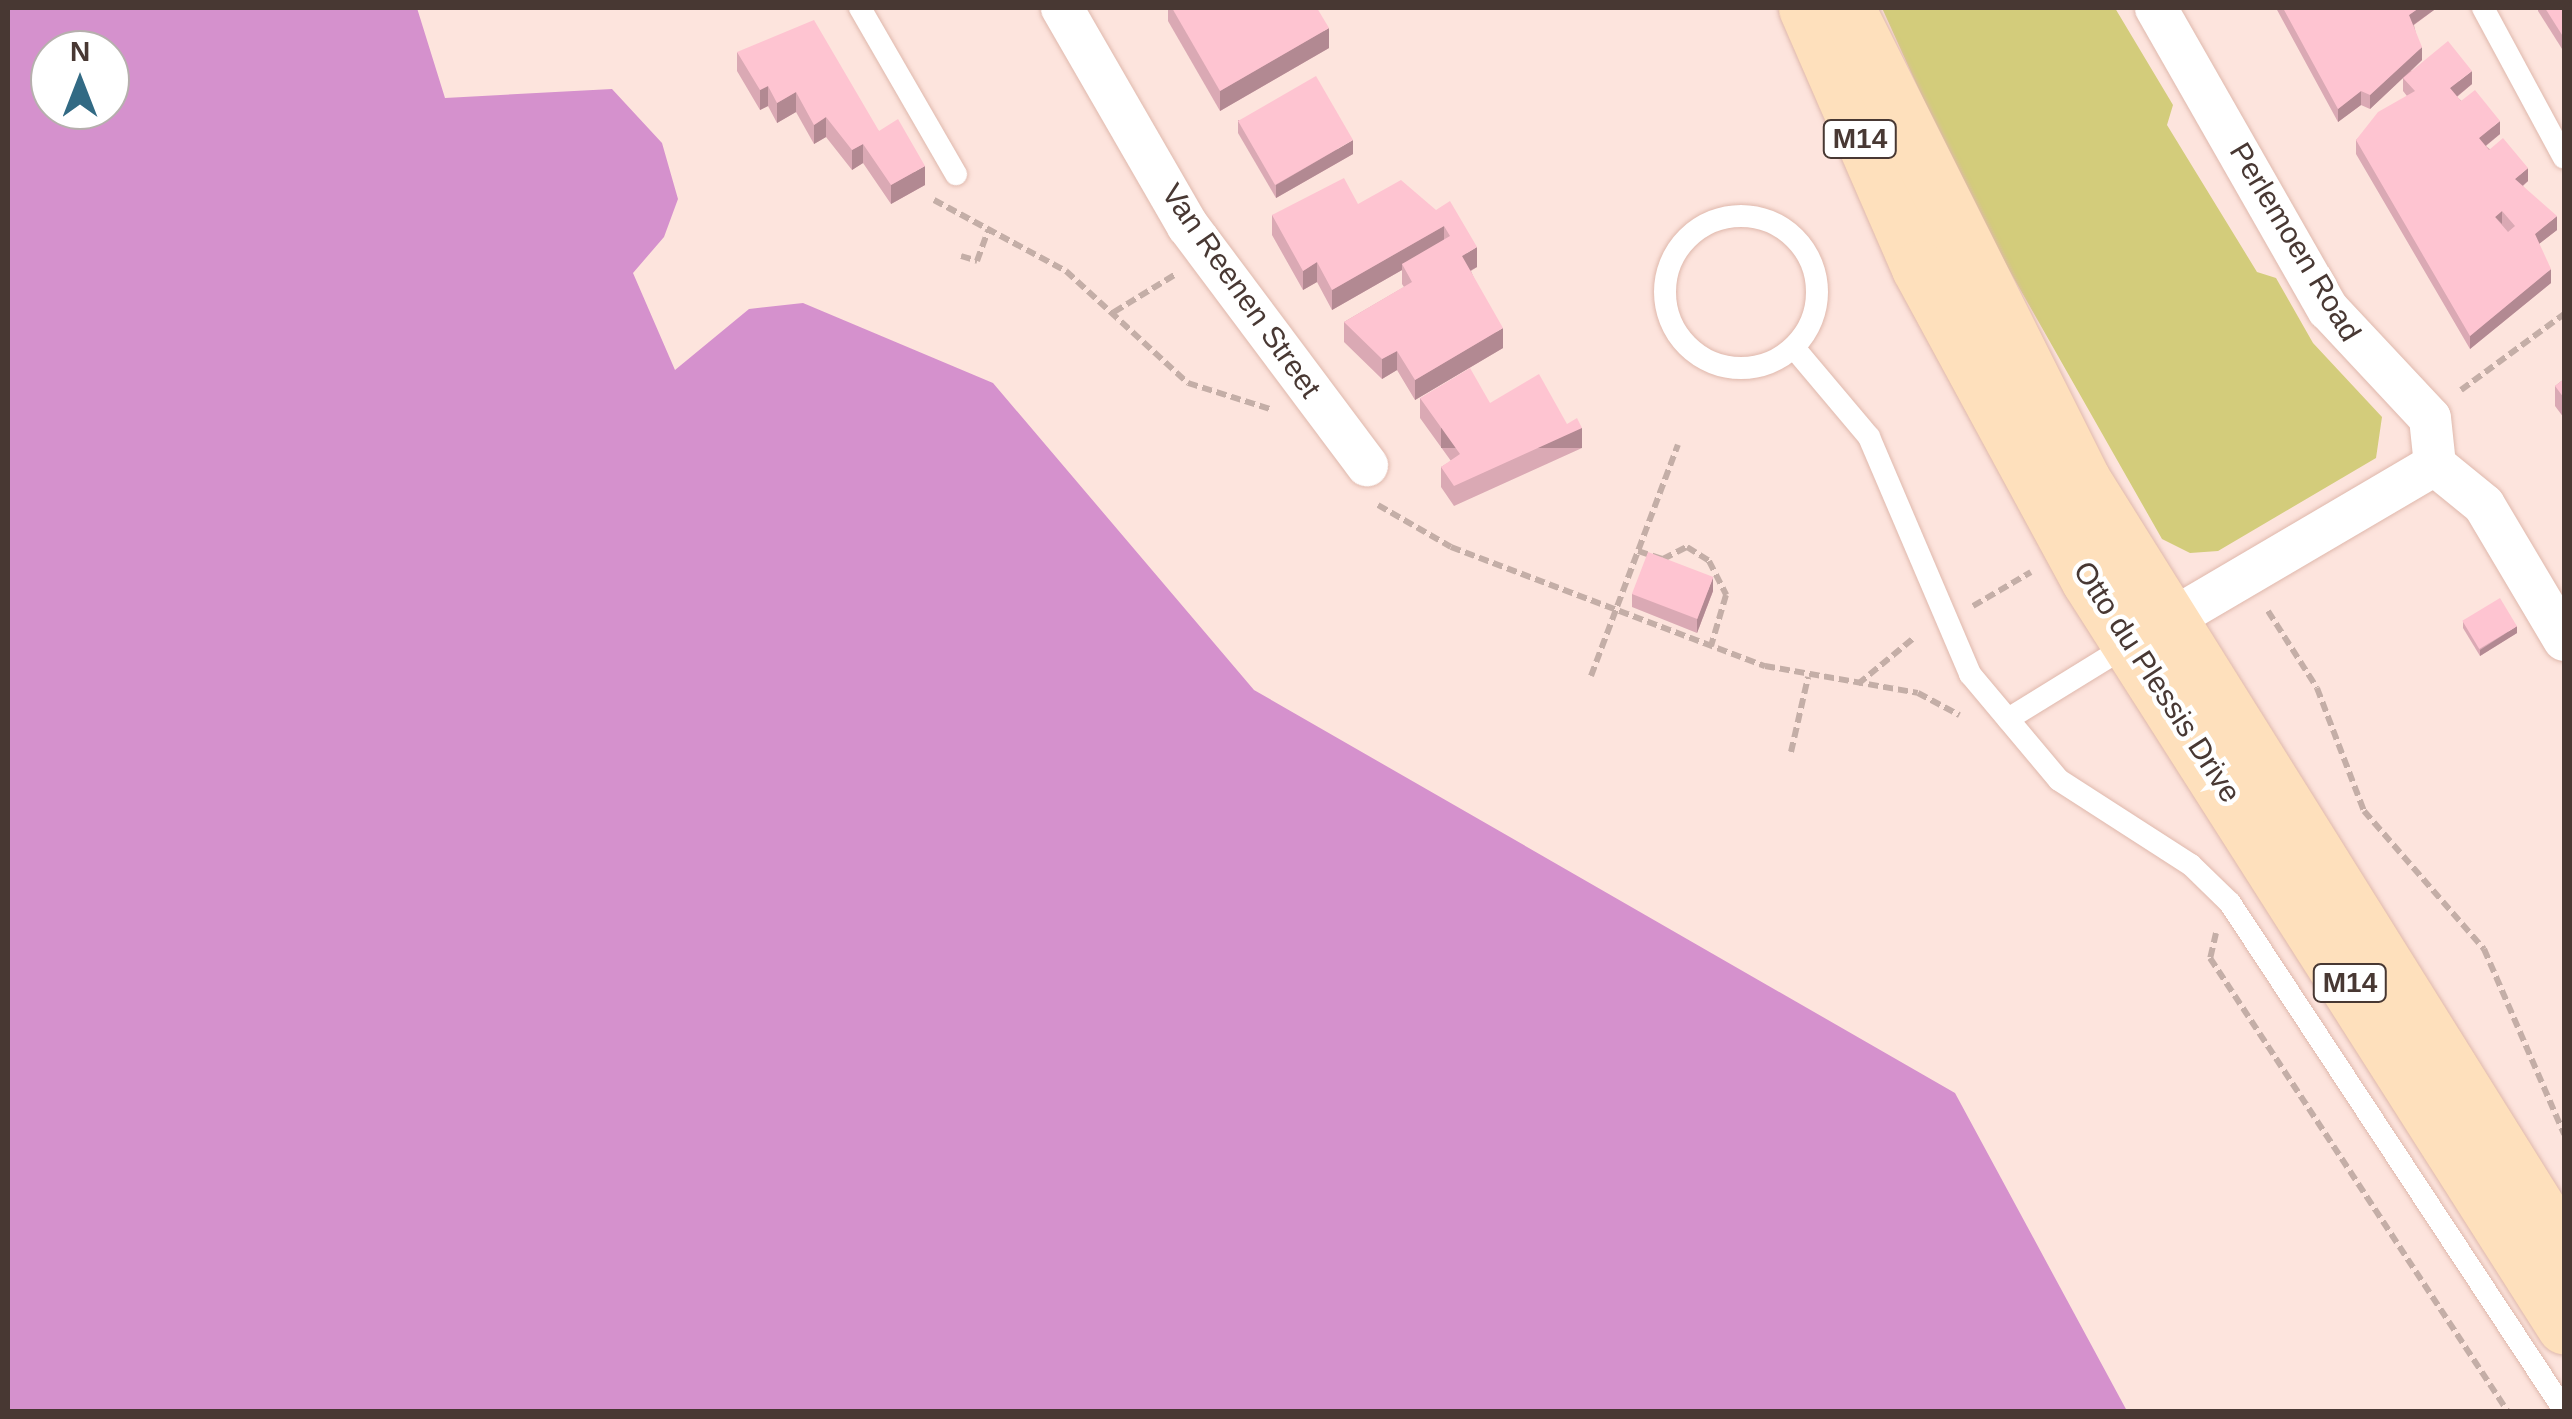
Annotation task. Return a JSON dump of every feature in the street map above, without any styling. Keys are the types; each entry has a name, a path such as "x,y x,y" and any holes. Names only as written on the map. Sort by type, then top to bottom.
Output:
{"main road":[{"name":"Otto du Plessis Drive","path":"1806,8 1992,411 2152,630 2564,1250"},
{"name":"Otto du Plessis Drive","path":"1847,8 2082,480 2152,630 2564,1326"}],"street":[{"name":"Van Reenen Street","path":"1062,8 1188,226 1367,465"},
{"name":"Perlemoen Road","path":"2156,8 2328,309 2430,418 2436,465"},
{"path":"2152,630 2436,465 2484,505 2564,640"}],"lane":[{"path":"860,8 956,174"},
{"path":"2483,8 2564,158"},
{"path":"1717,219 1768,220 1806,252 1817,300 1795,348 1751,368 1726,367 1682,342 1665,284 1694,230 1717,219"},
{"path":"1795,348 1869,436 1970,674 2059,780 2191,865 2230,903 2564,1410"},
{"path":"2008,719 2152,630"}],"path":[{"path":"962,256 977,261 988,230"},
{"path":"1114,312 1190,266"},
{"path":"2457,393 2564,314"},
{"path":"1591,676 1678,445"},
{"path":"1638,551 1662,559 1687,546 1709,561 1726,595 1711,646"},
{"path":"1961,614 2050,561"},
{"path":"2265,605 2318,688 2364,811 2484,949 2564,1134"},
{"path":"1915,637 1858,685 1918,693 1970,726"},
{"path":"1791,752 1808,677"},
{"path":"2227,925 2210,942 2210,958 2508,1412"}],"shaded area":[{"path":"8,8 417,8 445,98 612,89 662,143 678,199 664,237 633,273 675,370 749,309 803,303 993,383 1254,690 1955,1093 2127,1411 8,1411"},
{"path":"1882,8 2115,8 2173,105 2167,125 2257,272 2276,278 2313,343 2382,417 2376,458 2218,551 2190,553 2162,539 1967,196"}],"building":[{"path":"1172,8 1317,8 1329,28 1220,91"},
{"path":"2283,8 2419,8 2409,15 2422,47 2370,95 2361,91 2338,109"},
{"path":"2545,8 2564,8 2564,38"},
{"path":"814,20 879,131 898,119 925,166 891,185 863,144 852,150 826,117 814,125 796,92 777,103 768,86 760,90 737,52"},
{"path":"2448,41 2472,71 2450,88 2461,101 2475,90 2500,121 2479,138 2489,150 2503,138 2528,168 2515,179 2557,216 2535,234 2551,269 2470,336 2356,140 2378,112 2415,91 2403,78","holes":["2502,211 2515,226 2508,232 2495,217"]},
{"path":"1316,76 1353,140 1275,185 1238,121"},
{"path":"1344,178 1358,204 1401,180 1436,210 1450,201 1477,247 1462,256 1503,328 1415,380 1397,351 1382,359 1344,322 1412,282 1402,264 1450,236 1444,226 1332,290 1317,262 1303,271 1272,215"},
{"path":"1470,368 1490,403 1539,374 1567,424 1577,418 1582,428 1454,486 1441,467 1460,454 1420,398"},
{"path":"2564,379 2564,398 2555,386"},
{"path":"1648,552 1713,577 1697,619 1632,594"},
{"path":"2500,598 2517,626 2479,649 2462,621"}]}
